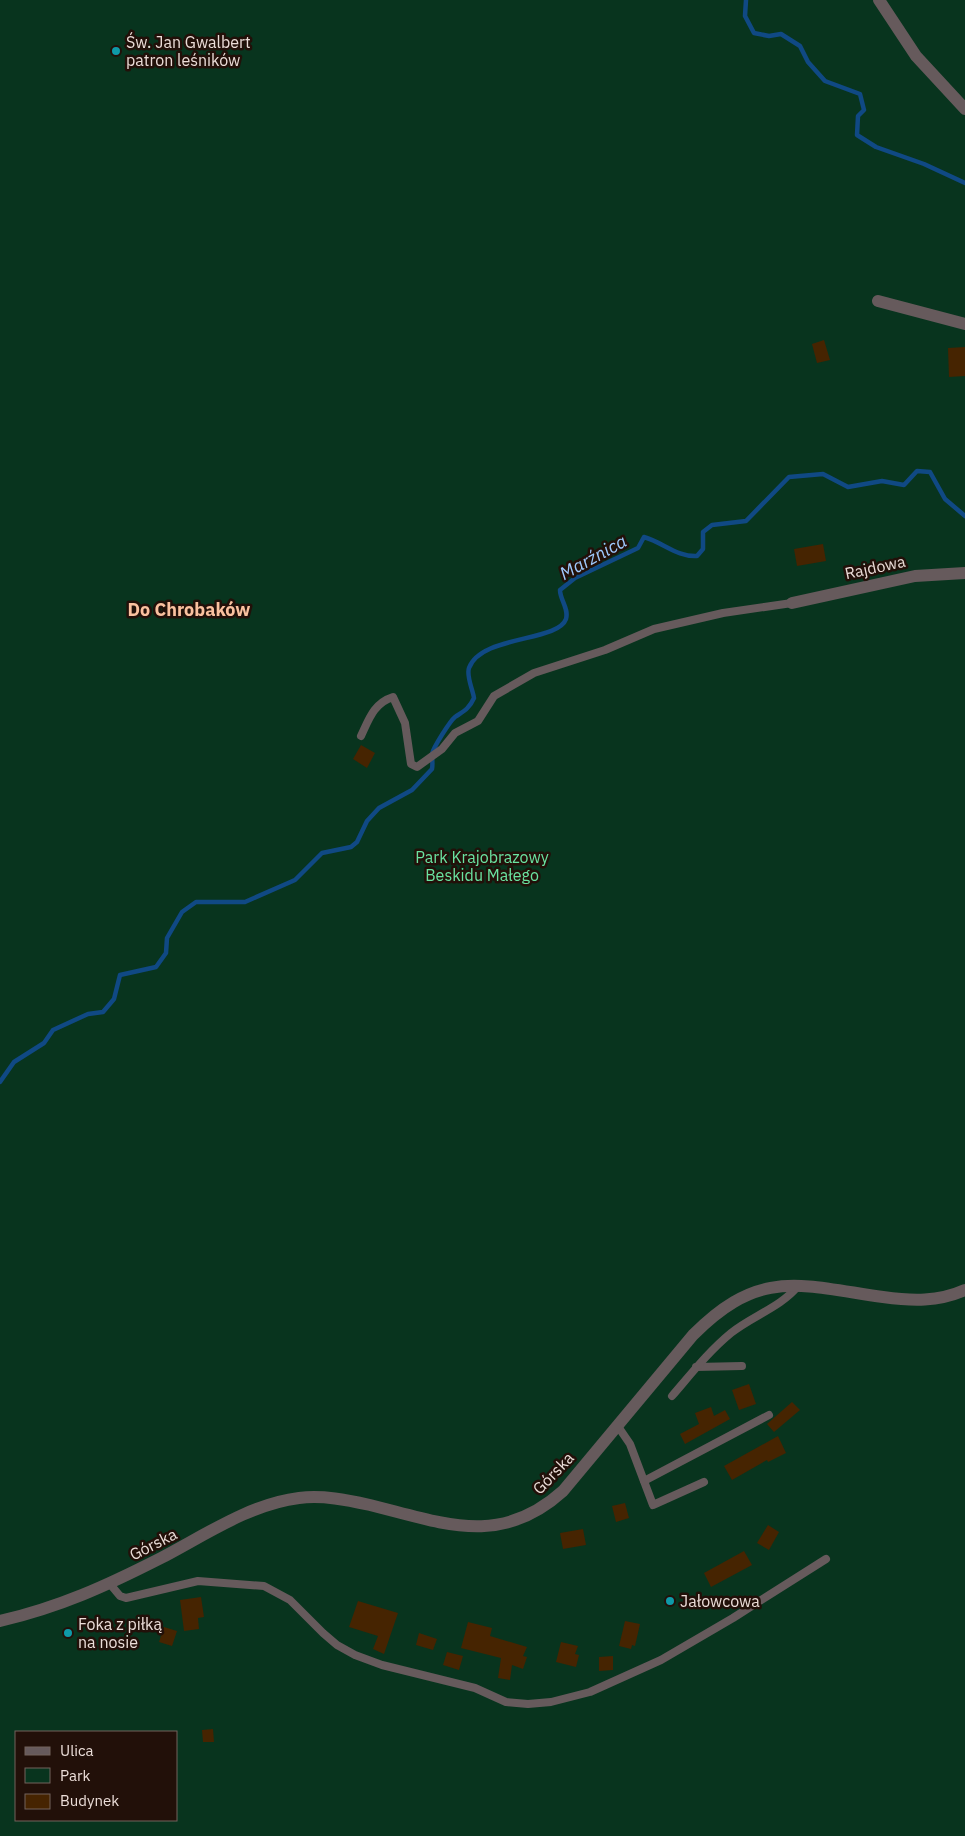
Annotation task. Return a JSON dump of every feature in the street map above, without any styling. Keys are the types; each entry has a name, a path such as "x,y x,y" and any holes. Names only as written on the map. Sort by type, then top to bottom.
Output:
{"street":[{"path":"879,0 916,56 965,109"},
{"path":"878,301 965,324"},
{"name":"Rajdowa","path":"792,602 915,576 965,573"},
{"name":"Górska","path":"0,1622 70,1602 110,1584 258,1509 299,1498 344,1499 438,1522 465,1526 493,1526 517,1521 540,1509 562,1491 693,1335 716,1314 755,1291 775,1286 798,1286 914,1300 941,1298 965,1290"}],"lane":[{"path":"361,736 375,708 384,700 393,697 406,724 411,764 417,766 442,749 455,733 478,721 494,696 534,673 605,650 654,629 723,613 792,602"},
{"path":"672,1396 696,1367 732,1332 780,1301 798,1286"},
{"path":"696,1367 742,1366"},
{"path":"644,1481 769,1415"},
{"path":"617,1425 627,1439 653,1505 704,1482"},
{"path":"110,1584 120,1596 126,1598 198,1581 264,1586 290,1600 323,1633 355,1655 382,1665 475,1688 506,1702 528,1704 551,1702 590,1692 661,1660 733,1618 826,1559"}],"green space":[{"name":"Park Krajobrazowy Beskidu Małego","path":"0,0 965,0 965,1836 0,1836"}],"building":[{"path":"824,340 830,360 817,363 812,344"},
{"path":"965,347 965,376 949,377 948,348"},
{"path":"823,544 826,561 797,566 794,549"},
{"path":"361,745 375,753 367,768 353,759"},
{"path":"749,1384 756,1404 739,1410 732,1390"},
{"path":"792,1402 800,1410 774,1432 767,1424"},
{"path":"711,1407 714,1416 725,1410 730,1419 685,1444 680,1434 699,1424 695,1413"},
{"path":"778,1436 786,1453 768,1462 767,1460 732,1480 724,1466"},
{"path":"625,1503 629,1518 616,1522 612,1506"},
{"path":"768,1525 779,1532 769,1550 757,1543"},
{"path":"583,1529 586,1545 563,1549 560,1533"},
{"path":"744,1551 752,1565 711,1587 704,1573"},
{"path":"201,1597 204,1617 198,1618 199,1629 184,1631 180,1600"},
{"path":"358,1601 398,1613 384,1654 373,1649 378,1636 349,1627"},
{"path":"625,1621 640,1624 635,1646 632,1645 631,1649 619,1646"},
{"path":"468,1622 492,1628 490,1636 527,1647 523,1656 527,1657 523,1669 512,1665 510,1680 498,1678 501,1658 461,1648"},
{"path":"164,1627 177,1631 172,1646 159,1642"},
{"path":"419,1633 437,1639 433,1650 416,1645"},
{"path":"561,1642 578,1646 575,1654 579,1655 576,1667 556,1662"},
{"path":"447,1652 463,1656 459,1670 443,1665"},
{"path":"613,1656 613,1670 599,1671 599,1657"},
{"path":"213,1729 214,1742 203,1742 202,1730"}],"waterway":[{"path":"746,0 745,16 754,33 769,36 781,34 800,46 808,62 825,81 860,94 864,110 858,116 857,135 876,147 924,164 965,183"},
{"name":"Marźnica","path":"0,1082 14,1062 44,1043 53,1030 88,1014 103,1012 114,999 120,975 156,967 166,953 167,938 182,912 196,902 245,902 295,880 322,853 351,847 357,842 367,821 379,808 412,790 432,769 432,754 438,741 453,719 464,711 474,698 468,671 476,657 503,644 549,632 560,626 567,615 560,590 575,578 638,548 644,537 677,552 697,556 703,549 703,532 712,525 746,521 789,477 823,474 848,487 882,481 904,485 917,471 930,472 945,499 965,516"}],"place":[{"name":"Św. Jan Gwalbert patron leśników","path":"116,51"},
{"name":"Jałowcowa","path":"670,1601"},
{"name":"Foka z piłką na nosie","path":"68,1633"}],"district":[{"name":"Do Chrobaków","path":"189,609"}]}
